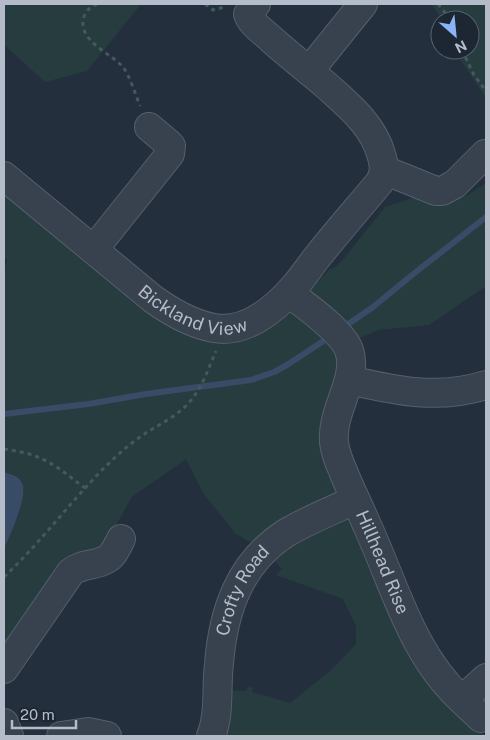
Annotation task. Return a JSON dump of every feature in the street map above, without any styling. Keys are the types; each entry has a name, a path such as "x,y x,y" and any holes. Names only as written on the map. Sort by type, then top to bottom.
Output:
{"street":[{"path":"256,4 248,14 251,20 347,104 367,126 381,151 384,170 436,191 442,191 455,184 484,154"},
{"path":"309,71 363,4"},
{"path":"94,250 170,154 171,146 149,127"},
{"name":"Bickland View","path":"4,176 163,306 192,321 215,328 235,328 248,323 272,308 289,293 379,183 384,175 384,170"},
{"name":"Hillhead Rise","path":"289,293 346,343 351,365 349,380 337,412 334,442 341,466 417,640 445,683 481,718"},
{"path":"349,380 391,389 425,393 467,390 486,385"},
{"name":"Crofty Road","path":"211,736 217,718 218,666 224,626 234,593 250,566 266,549 288,532 355,500"},
{"path":"4,669 71,572 80,567 109,558 121,540"},
{"path":"461,699 486,678"},
{"path":"4,723 9,736"},
{"path":"61,736 88,732 107,736"}],"path":[{"path":"97,4 85,14 84,31 89,39 124,68 149,127"},
{"path":"467,60 474,75 486,91"},
{"path":"4,577 29,552 84,488 122,452 142,436 175,416 188,404 203,379"},
{"path":"4,449 42,459 84,488"}],"green space":[{"path":"4,4 141,4 87,71 45,82 4,45"},
{"path":"431,4 486,4 486,98 461,60 480,60 480,10 436,10"},
{"path":"4,177 203,326 289,294 345,344 340,402 354,499 263,550 235,533 203,493 186,459 132,497 111,534 121,539 80,567 4,669 4,549 19,514 23,492 22,482 17,476 4,472 4,272 7,260 4,257"},
{"path":"486,183 486,286 429,325 378,330 347,344 300,302 330,269 337,266 385,207 412,198 433,202 450,201 468,195"},
{"path":"355,500 473,726 486,736 211,736 217,690 246,691 248,687 253,688 252,692 290,703 331,670 356,644 356,626 343,599 276,575 282,569 265,551"}],"water":[{"path":"4,472 18,477 23,487 23,495 18,515 4,549"}],"waterway":[{"path":"341,329 373,307 486,217"},
{"path":"4,414 88,404 251,380 287,365 331,336"}]}
